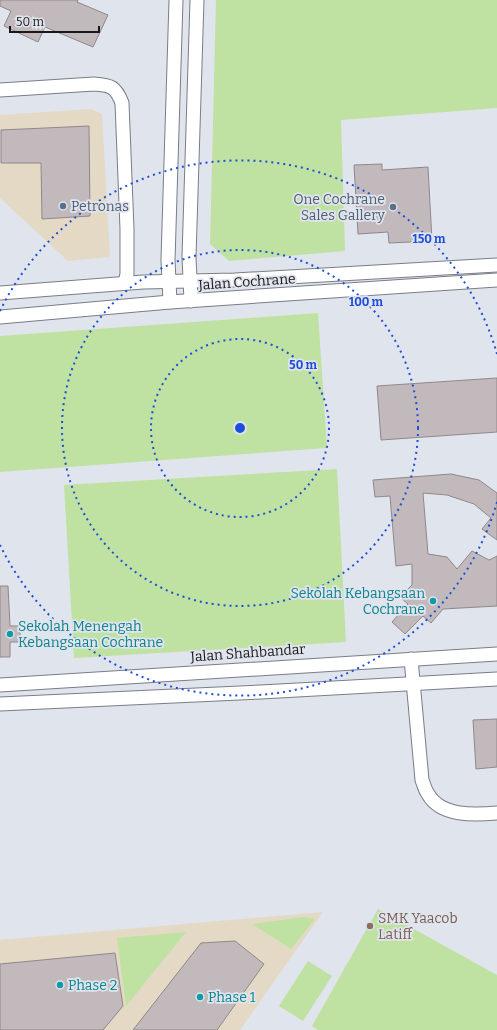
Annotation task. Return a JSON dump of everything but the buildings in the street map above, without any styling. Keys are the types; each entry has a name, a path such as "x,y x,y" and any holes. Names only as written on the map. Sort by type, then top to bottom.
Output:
{"street":[{"path":"170,302 168,260 176,0"},
{"path":"191,302 189,257 197,0"},
{"path":"0,90 94,84 107,84 116,90 122,103 127,229 127,274 125,284"},
{"name":"Jalan Cochrane","path":"0,293 125,284 235,280 497,265"},
{"name":"Jalan Cochrane","path":"0,317 170,302 191,302 497,280"},
{"name":"Jalan Shahbandar","path":"0,685 497,654"},
{"path":"411,659 422,780 428,796 439,806 458,814 497,813"},
{"path":"0,704 497,679"}],"shaded area":[{"path":"91,109 102,114 110,257 68,261 0,198 0,115"},
{"path":"323,912 240,1030 0,1030 0,940"}],"green space":[{"path":"216,0 497,0 497,108 341,120 345,251 229,261 210,244"},
{"path":"318,313 327,448 0,472 0,336"},
{"path":"337,469 346,642 74,658 64,485"},
{"name":"SMK Yaacob Latiff","path":"378,909 497,975 497,1030 318,1030 312,1026"},
{"path":"303,917 315,919 291,949 252,924"},
{"path":"186,932 126,1006 117,938"},
{"path":"308,961 332,976 303,1021 279,1006"}],"place":[{"name":"Petronas","path":"63,206"},
{"name":"One Cochrane Sales Gallery","path":"393,207"},
{"name":"Sekolah Kebangsaan Cochrane","path":"433,601"},
{"name":"Sekolah Menengah Kebangsaan Cochrane","path":"10,634"},
{"name":"SMK Yaacob Latiff","path":"370,926"},
{"name":"Phase 2","path":"60,985"},
{"name":"Phase 1","path":"200,997"}]}
